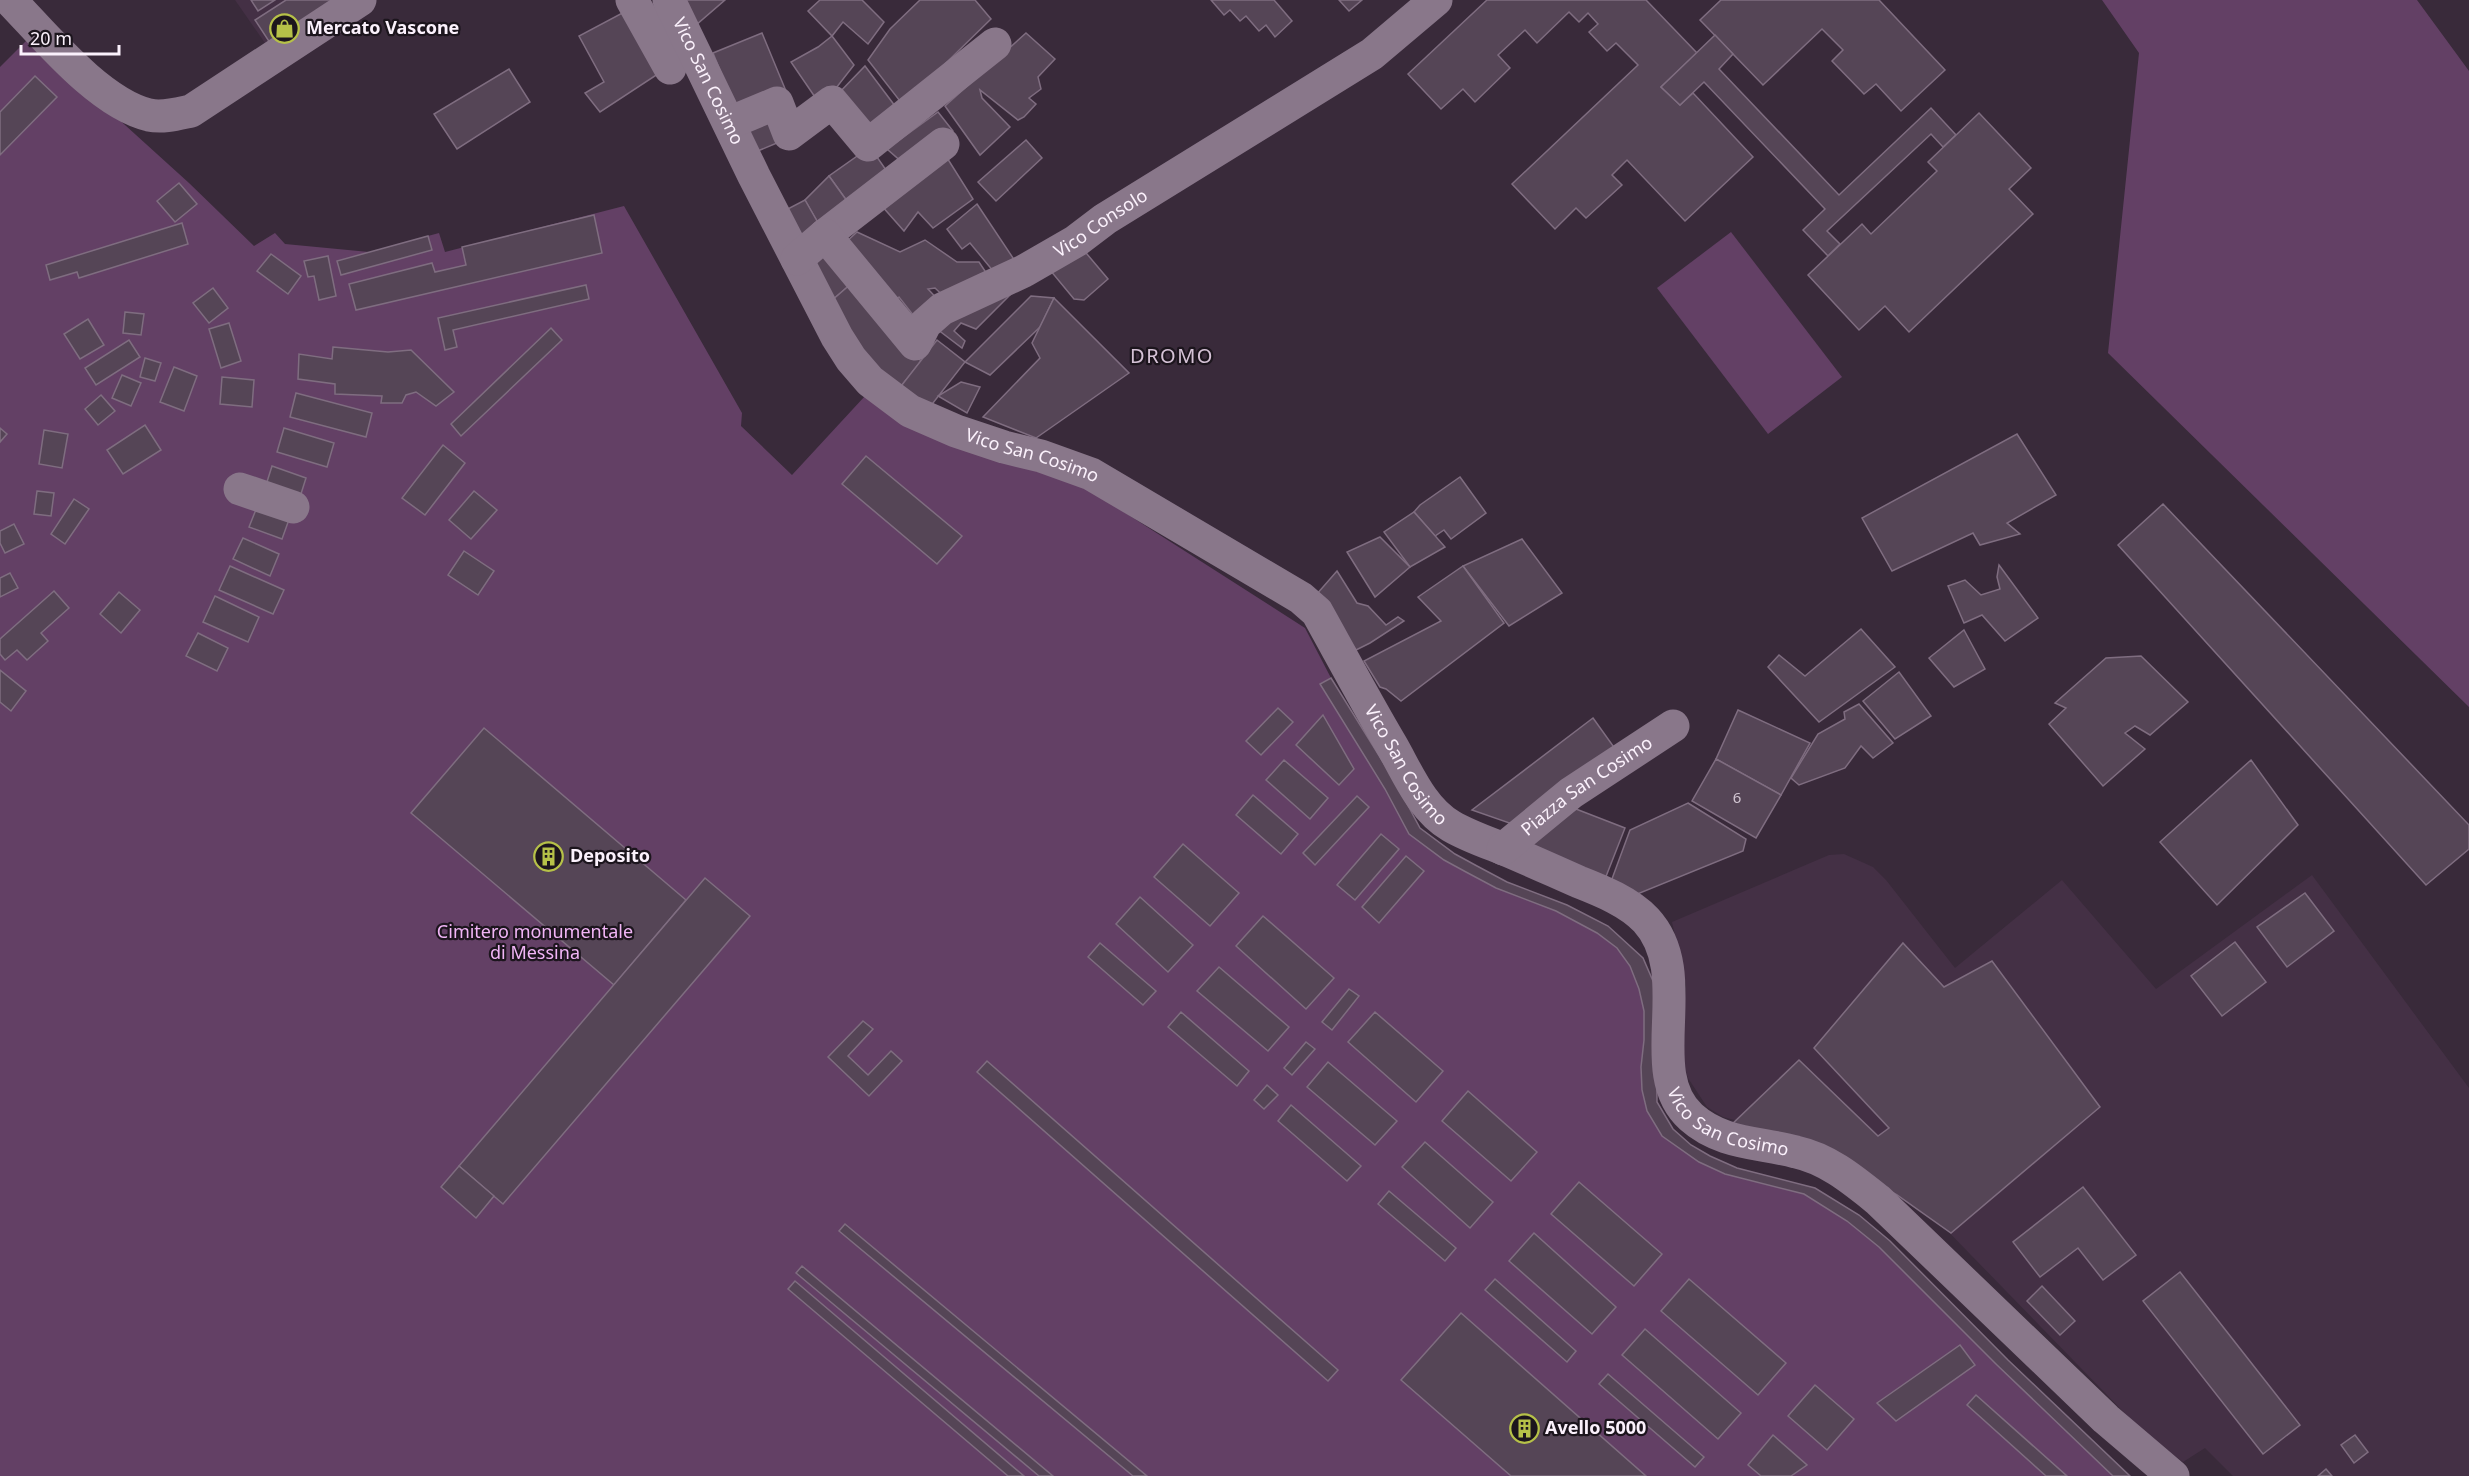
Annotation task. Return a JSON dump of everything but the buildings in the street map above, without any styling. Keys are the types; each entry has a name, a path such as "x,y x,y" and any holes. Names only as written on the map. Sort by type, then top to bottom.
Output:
{"street":[{"path":"10,0 81,72 106,92 126,105 149,115 169,116 191,111 360,0"},
{"path":"632,0 670,68"},
{"name":"Vico San Cosimo","path":"669,0 837,337 851,359 890,398 910,411 956,431 1004,447 1041,456 1091,474 1301,598 1317,612 1410,778 1434,812 1451,826 1480,842 1503,849 1603,891 1645,920 1660,939 1670,993 1668,1065 1671,1085 1678,1103 1688,1114 1703,1128 1720,1136 1742,1143 1806,1155 1833,1166 1852,1179 1878,1200 2106,1419 2174,1476"},
{"name":"Vico Consolo","path":"825,235 915,344 926,324 942,309 1024,271 1076,241 1105,219 1372,54 1436,0"},
{"path":"729,123 777,103 789,134 832,102 868,145 995,44"},
{"path":"797,260 825,235 943,144"},
{"path":"240,489 293,507"},
{"name":"Piazza San Cosimo","path":"1503,849 1571,794 1673,726"}],"shaded area":[{"name":"Mercato Vascone","path":"235,0 356,0 274,56"},
{"path":"1844,854 1873,867 1886,880 1955,968 2062,880 2156,989 2312,875 2469,1088 2469,1476 2233,1476 2205,1448 2183,1462 2143,1432 1901,1183 1746,1123 1723,1117 1707,1107 1688,1078 1681,1056 1686,985 1672,922 1829,855"}],"green space":[{"path":"2102,0 2417,0 2469,71 2469,707 2108,353 2139,53"},
{"name":"Cimitero monumentale di Messina","path":"29,38 189,183 254,246 275,233 285,244 369,252 439,233 445,252 624,206 742,413 741,426 792,475 865,396 1091,491 1305,628 1331,678 1396,783 1420,828 1455,854 1507,882 1567,905 1608,926 1643,958 1656,988 1657,1102 1673,1129 1691,1145 1710,1156 1737,1168 1815,1188 1859,1215 1890,1241 2008,1360 2130,1476 0,1476 0,67"},
{"path":"1731,232 1842,377 1768,434 1657,288"}],"place":[{"name":"Mercato Vascone","path":"285,28"},
{"name":"Deposito","path":"549,856"},
{"name":"Avello 5000","path":"1524,1428"}],"district":[{"name":"DROMO","path":"1172,356"}]}
